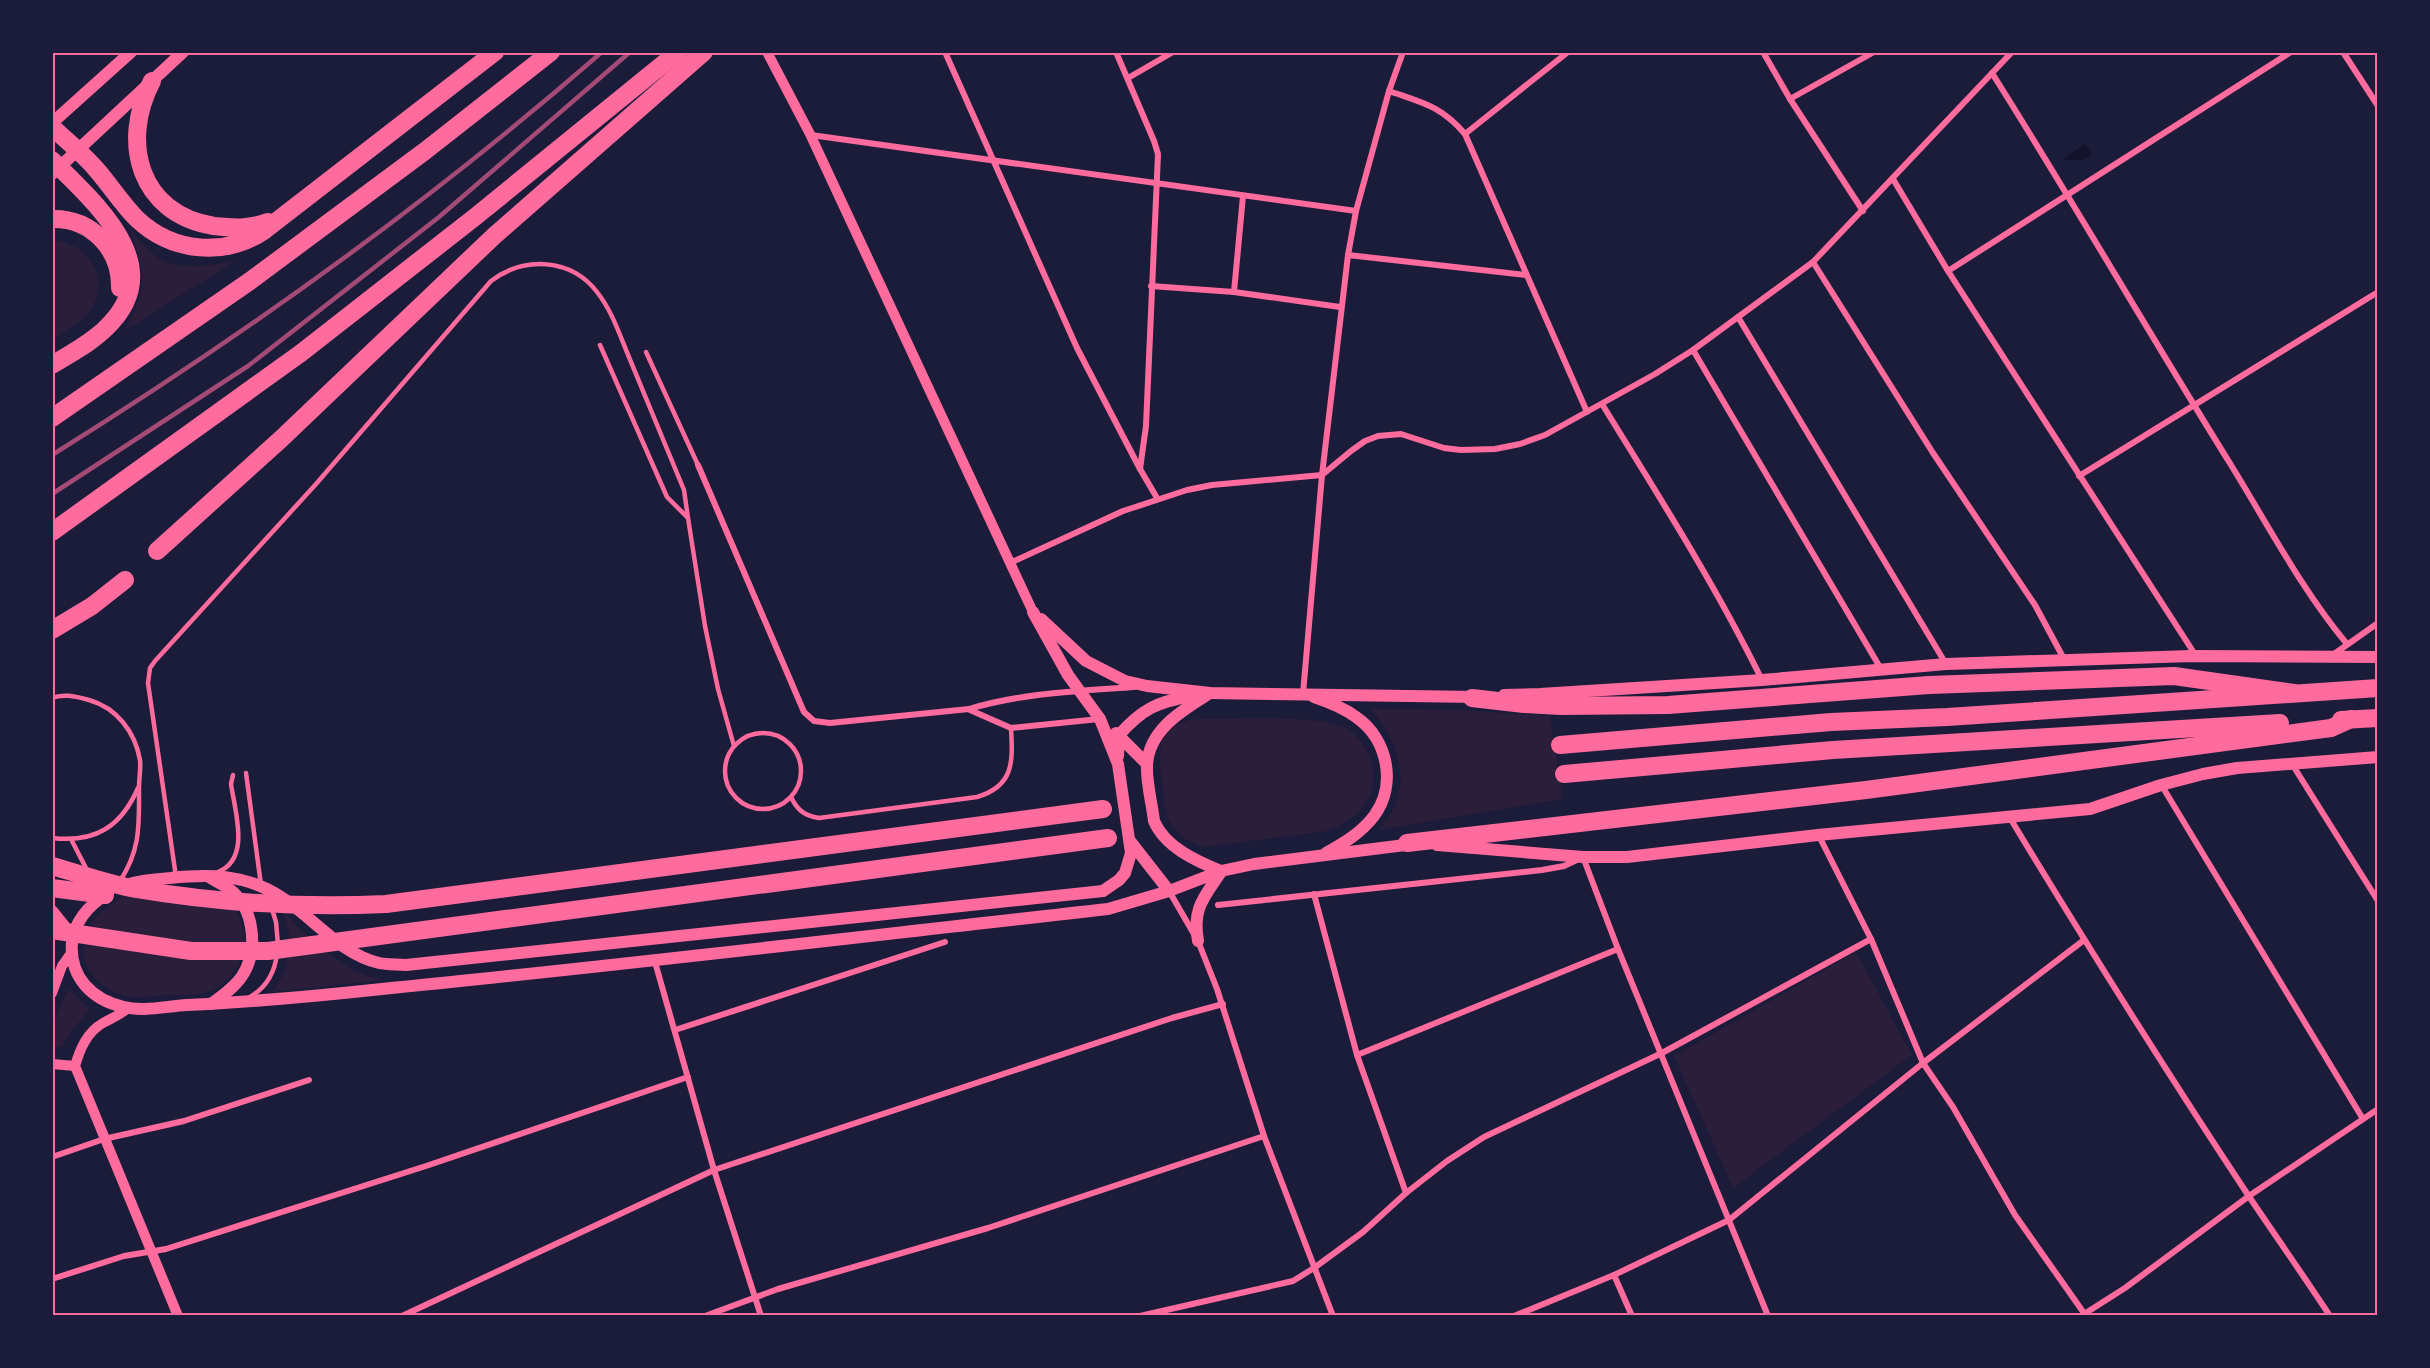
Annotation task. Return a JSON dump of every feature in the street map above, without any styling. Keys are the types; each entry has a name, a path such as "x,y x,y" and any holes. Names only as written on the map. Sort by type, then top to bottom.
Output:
{"highway":[{"path":"52,125 78,151 139,221 153,232 183,245 203,248 236,245 251,240 495,52"},
{"path":"52,418 259,274 425,151 551,52"},
{"path":"52,532 301,353 484,210 678,52"},
{"path":"157,551 281,439 494,236 704,52"},
{"path":"152,81 140,110 137,143 141,168 158,198 183,216 210,225 251,227 279,219"},
{"path":"52,365 107,328 124,308 130,297 131,270 124,242 115,228 55,167"},
{"path":"52,219 66,219 82,224 96,233 113,253 120,275 120,286 116,310 107,328"},
{"path":"52,630 93,606 125,580"},
{"path":"1472,698 1552,705 1668,705 1929,685 2174,676 2294,693"},
{"path":"1560,745 1831,722 1947,717 2378,688"},
{"path":"1564,774 1833,750 2378,718"},
{"path":"1407,843 1866,790 2331,728 2351,719"},
{"path":"52,866 134,889 271,905 331,907 386,904 748,858 1103,809"},
{"path":"52,930 191,951 268,951 1108,838"},
{"path":"52,888 110,892"}],"main road":[{"path":"52,125 130,52"},
{"path":"55,167 78,151 183,52"},
{"path":"1034,612 1086,661 1125,681 1147,686 1209,693 1472,698 1762,680 1946,664 2196,656 2378,657"},
{"path":"1034,612 1068,675 1100,719 1147,764"},
{"path":"1209,693 1169,700 1150,707 1134,718 1119,735 1118,764 1131,853 1125,873 1103,891 406,965 381,964 363,958 345,948 281,897 261,886 242,879 204,874 135,882 110,892 85,912 73,938 72,952 76,970 85,987 104,1002 128,1008 240,1003 655,962 1108,909 1169,891 1221,872 1254,864 1407,843 1583,857 1627,857 1818,835 2090,809 2161,785 2237,768 2378,757"},
{"path":"1209,693 1166,723 1157,736 1147,764 1154,821 1157,828 1187,855 1221,872"},
{"path":"1303,694 1326,701 1358,718 1379,742 1387,770 1385,793 1375,814 1353,836 1320,856"},
{"path":"1100,719 1118,764"},
{"path":"1130,841 1169,891"},
{"path":"1198,941 1195,927 1197,911 1202,899 1221,872"},
{"path":"204,874 234,893 251,923 252,942 243,975 230,990 211,1004"},
{"path":"52,911 73,938"}],"street":[{"path":"767,52 810,134 1034,612"},
{"path":"945,52 1077,348 1157,498"},
{"path":"1116,52 1158,154 1150,286 1146,426 1140,469"},
{"path":"1128,78 1173,52"},
{"path":"1303,694 1322,475 1340,307 1348,255 1356,211 1389,91 1403,52"},
{"path":"1465,134 1568,52"},
{"path":"1763,52 1790,99 1863,211"},
{"path":"1790,99 1874,52"},
{"path":"1010,563 1123,511 1157,498 1212,485 1322,475 1365,441 1378,436 1401,434 1444,448 1495,449 1545,435 1693,350 1813,262 2012,52"},
{"path":"1948,271 2292,52"},
{"path":"2343,52 2378,106"},
{"path":"1992,74 2068,193 2194,407 2327,620 2347,644"},
{"path":"1389,91 1440,110 1452,119 1465,134 1587,412"},
{"path":"810,134 994,162 1356,211"},
{"path":"1893,179 1948,271 2196,656"},
{"path":"1234,292 1243,196"},
{"path":"1348,255 1526,275"},
{"path":"1813,262 1933,453 2036,605 2065,661"},
{"path":"1150,286 1234,292 1340,307"},
{"path":"2079,476 2378,292"},
{"path":"1738,317 1946,664"},
{"path":"1693,350 1881,669"},
{"path":"1602,404 1688,542 1735,623 1762,680"},
{"path":"698,465 804,712 814,721 830,723 969,709 989,703 1079,690 1147,686"},
{"path":"2330,657 2378,623"},
{"path":"969,709 1011,728 1100,719"},
{"path":"2290,763 2378,901"},
{"path":"2161,785 2363,1119"},
{"path":"2010,818 2084,940 2249,1196 2282,1241 2330,1316"},
{"path":"1818,835 1871,939 1923,1063 1953,1107 2015,1215 2084,1315 2125,1288 2249,1196 2378,1109"},
{"path":"1218,905 1542,870 1564,866 1583,857 1618,949 1768,1316"},
{"path":"1169,891 1198,941 1223,1005 1264,1136 1333,1316"},
{"path":"1314,894 1357,1055 1406,1193"},
{"path":"1140,1316 1184,1304 1293,1281 1363,1232 1406,1193 1447,1161 1484,1137 1662,1053 1871,939"},
{"path":"1514,1316 1614,1275 1729,1220 1923,1063 2084,940"},
{"path":"675,1030 945,942"},
{"path":"1357,1055 1618,949"},
{"path":"52,993 62,966 72,952"},
{"path":"655,962 714,1170 761,1316"},
{"path":"402,1316 714,1170 1172,1018 1223,1005"},
{"path":"128,1008 118,1017 93,1030 80,1050 75,1066 178,1316"},
{"path":"52,1064 75,1066"},
{"path":"52,1279 124,1256 166,1249 426,1166 688,1077"},
{"path":"52,1157 104,1139 184,1121 309,1080"},
{"path":"705,1316 778,1289 988,1228 1264,1136"},
{"path":"1614,1275 1632,1316"}],"lane":[{"path":"176,877 148,683 150,668 315,484 491,281 504,271 536,263 555,265 577,274 597,292 615,325 684,490 705,626 718,689 734,746"},
{"path":"600,345 668,497 688,518"},
{"path":"646,352 698,465"},
{"path":"52,698 76,697 99,703 120,717 134,738 140,762 140,820 137,847 125,873 110,892 88,871 72,841"},
{"path":"791,797 795,806 803,813 819,818 977,797 992,792 1007,776 1012,762 1011,728"},
{"path":"764,733 781,738 794,749 801,765 800,782 791,797 777,807 760,810 744,805 731,794 724,778 725,761 734,746 748,736 764,733"},
{"path":"240,1003 257,992 270,979 276,965 278,941 276,922 261,886 246,773"},
{"path":"204,874 219,872 230,867 237,855 238,843 231,784 233,775"},
{"path":"52,838 72,841 94,836 114,824 130,806 139,785"}],"shaded area":[{"path":"2085,144 2092,155 2082,160 2065,160 2064,158"},
{"path":"128,226 152,253 170,263 199,266 237,260 124,331 138,302 142,279 138,256"},
{"path":"53,240 76,247 85,255 97,275 98,287 96,299 90,311 53,339"},
{"path":"1371,709 1461,710 1550,716 1563,799 1379,830 1393,810 1398,796 1400,770 1393,744"},
{"path":"1196,719 1298,719 1335,724 1347,729 1359,739 1371,761 1373,785 1371,794 1357,814 1327,831 1204,847 1195,844 1173,827 1166,813 1160,752 1166,734 1172,728 1182,722"},
{"path":"132,894 228,898 241,922 245,941 240,959 230,976 216,988 192,995 133,998 119,994 101,984 88,969 83,950 85,939 92,923 102,911"},
{"path":"282,909 327,953 354,970 384,980 272,992 284,973 289,952 288,930"},
{"path":"1856,952 1912,1055 1733,1188 1674,1056"},
{"path":"68,989 90,1009 73,1029 62,1047 53,1048 53,1024"}],"railway":[{"path":"52,455 195,362 335,264 471,161 602,52"},
{"path":"52,494 248,366 439,217 630,52"}]}
